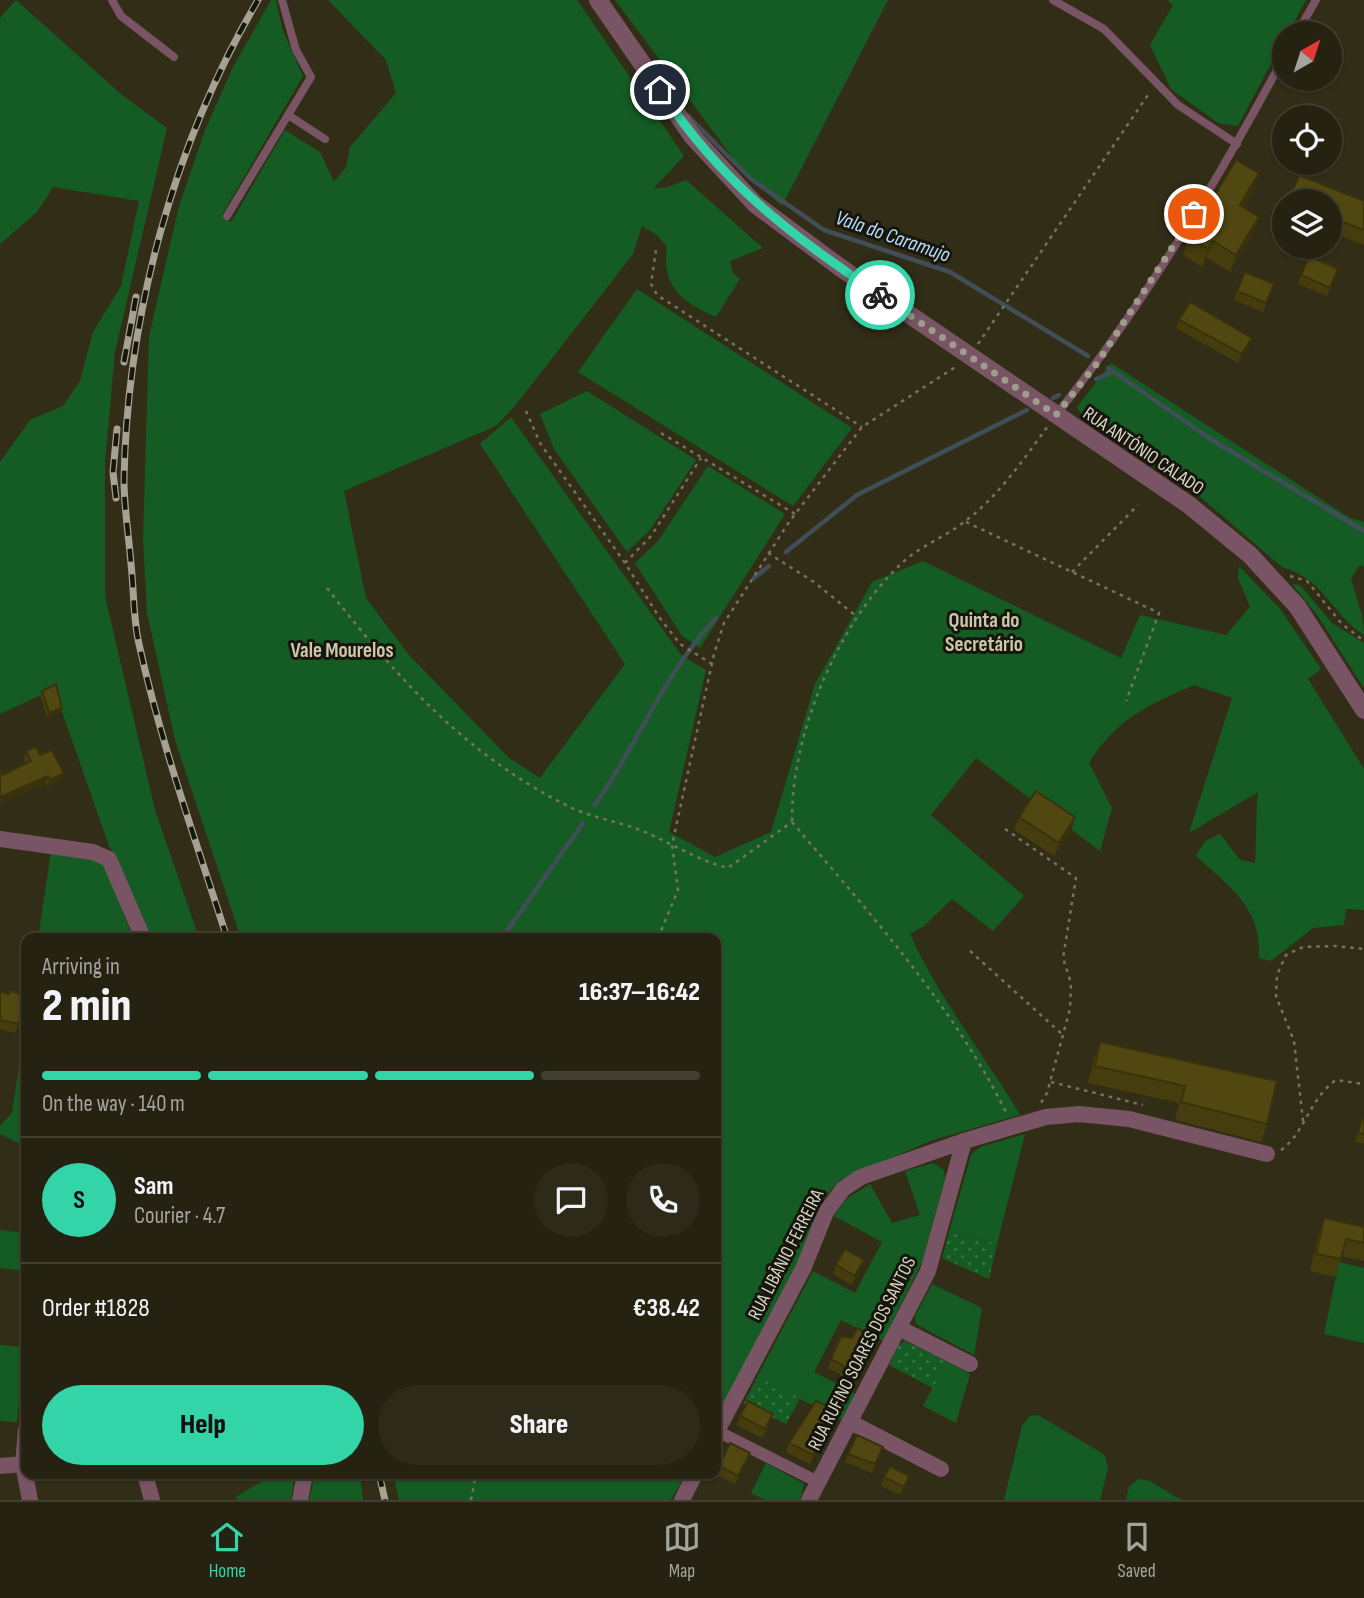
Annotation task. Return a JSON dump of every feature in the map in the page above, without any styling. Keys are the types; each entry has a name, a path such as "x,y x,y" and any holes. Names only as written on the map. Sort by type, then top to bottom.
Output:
{"street":[{"name":"RUA ANTÓNIO CALADO","path":"598,0 692,137 741,190 789,232 1189,505 1250,555 1297,606 1364,710"},
{"path":"0,839 93,852 109,859 141,933"},
{"name":"RUA LIBÂNIO FERREIRA","path":"721,1423 803,1269 834,1199 861,1177 964,1141 1060,1115 1102,1115 1159,1126 1267,1154"},
{"name":"RUA RUFINO SOARES DOS SANTOS","path":"809,1500 933,1259 964,1141"},
{"path":"899,1328 970,1364"},
{"path":"850,1422 941,1469"},
{"path":"721,1434 818,1482"},
{"path":"0,1466 21,1464"},
{"path":"26,1479 30,1500"},
{"path":"146,1479 152,1500"},
{"path":"300,1500 304,1479"},
{"path":"682,1500 692,1479"}],"lane":[{"path":"112,0 121,16 174,57"},
{"path":"227,216 311,76 296,50 282,0"},
{"path":"1053,0 1104,29 1178,105 1237,144"},
{"path":"1304,21 1316,0"},
{"path":"1056,415 1098,362 1237,144 1272,79"},
{"path":"288,115 325,139"}],"path":[{"path":"660,933 678,890 672,845 712,664 724,623 795,514 862,427 948,374 970,356 1155,83"},
{"path":"656,250 651,284 657,295 862,427"},
{"path":"526,411 540,443 625,563 659,617 680,644 712,664"},
{"path":"1005,829 1076,878 1063,958 1071,983 1070,1009 1050,1082 1022,1124 942,1004 901,950 792,822 792,795 813,706 836,651 877,588 905,560 965,522 1013,474 1056,415"},
{"path":"661,433 795,514"},
{"path":"625,563 651,536 701,458"},
{"path":"1072,572 1138,505"},
{"path":"965,522 1159,613 1126,701"},
{"path":"768,553 814,582 857,617"},
{"path":"1275,582 1288,576 1307,581 1342,624 1364,641"},
{"path":"327,588 372,645 472,747 528,785 578,810 641,830 709,863 728,868 792,822"},
{"path":"1303,1121 1294,1041 1276,996 1277,975 1286,955 1303,947 1364,949"},
{"path":"970,951 1063,1035"},
{"path":"1267,1154 1289,1144 1326,1087 1336,1080 1364,1084"},
{"path":"1050,1082 1143,1105"},
{"path":"471,1500 475,1479"}],"green space":[{"path":"16,0 122,95 167,128 115,352 105,462 105,596 155,810 197,933 148,933 124,873 109,846 54,689 0,714 0,462 30,420 63,406 80,381 93,332 121,286 139,201 53,187 37,212 0,244 0,18"},
{"path":"271,0 276,0 283,31 303,76 222,215 231,222 285,130 320,152 334,182 346,167 350,147 396,93 386,60 328,0 577,0 684,156 654,188 665,188 686,180 763,248 730,261 733,273 740,279 716,317 694,306 677,291 667,272 667,247 657,235 642,226 633,254 515,406 496,426 344,491 366,598 409,655 509,758 540,778 625,664 480,444 511,417 681,655 706,670 669,832 715,857 771,832 815,684 872,582 923,561 1121,658 1140,615 1226,635 1250,607 1238,578 1239,566 1281,610 1321,669 1308,679 1364,769 1364,910 1346,909 1344,925 1313,928 1271,961 1259,958 1255,925 1241,900 1196,856 1205,841 1220,834 1240,860 1255,863 1258,792 1189,833 1232,698 1194,685 1134,715 1110,735 1089,763 1112,808 1100,851 976,758 931,815 1024,896 993,931 952,899 924,926 910,934 947,1003 1020,1115 933,1140 840,1180 822,1200 812,1236 721,1410 721,933 239,933 175,740 147,613 143,539 149,336 179,206 205,130 233,67"},
{"path":"615,0 888,0 782,206 745,174"},
{"path":"1167,0 1306,0 1295,21 1272,21 1272,62 1238,126 1218,123 1171,89 1150,45 1173,5"},
{"path":"637,289 852,428 793,506 578,372"},
{"path":"1111,363 1350,518 1364,522 1364,567 1360,565 1351,578 1364,635 1308,580 1282,567 1198,495 1083,417 1077,407"},
{"path":"587,391 696,460 650,530 627,552 554,449 540,414"},
{"path":"708,466 785,514 700,648 682,636 635,563 658,541"},
{"path":"1292,584 1300,585 1332,623 1364,643 1364,688 1317,615"},
{"path":"51,852 103,861 131,933 39,933"},
{"path":"21,1053 21,1144 0,1134 0,1126 12,1113"},
{"path":"1025,1134 997,1244 949,1232 971,1155 980,1147"},
{"path":"933,1163 944,1170 945,1178 922,1262 883,1341 841,1320 814,1372 856,1394 842,1420 757,1377 813,1271 855,1293 882,1242 834,1216 846,1199 870,1184 892,1223 920,1215 905,1171"},
{"path":"0,1230 21,1232 21,1270 0,1268"},
{"path":"949,1232 997,1244 989,1279 942,1258"},
{"path":"1339,1262 1364,1268 1364,1343 1324,1334"},
{"path":"932,1284 982,1308 974,1355 916,1324 915,1316"},
{"path":"905,1341 946,1361 933,1388 889,1365 899,1345"},
{"path":"0,1345 21,1347 17,1422 0,1421"},
{"path":"946,1361 970,1374 956,1423 923,1406"},
{"path":"757,1377 800,1398 786,1424 744,1403"},
{"path":"1038,1415 1105,1455 1108,1468 1100,1500 1004,1500 1022,1426 1030,1416"},
{"path":"766,1463 804,1484 800,1500 765,1500 751,1493"},
{"path":"265,1479 294,1479 291,1500 238,1500 236,1497"},
{"path":"314,1479 361,1479 363,1500 309,1500"},
{"path":"394,1479 683,1479 671,1500 399,1500"},
{"path":"1138,1479 1150,1481 1181,1500 1126,1500 1129,1487"}],"building":[{"path":"1236,160 1259,173 1240,205 1259,217 1236,255 1213,241 1208,249 1189,238"},
{"path":"1299,175 1334,189 1293,189"},
{"path":"1342,192 1364,201 1364,230 1342,222"},
{"path":"1308,259 1316,259 1338,269 1330,288 1301,275"},
{"path":"1245,272 1274,284 1266,303 1237,291"},
{"path":"1190,302 1252,338 1242,354 1179,320"},
{"path":"56,684 62,708 49,713 42,691"},
{"path":"36,747 40,755 52,750 64,773 50,780 48,776 0,797 0,768 3,775 31,761 26,751"},
{"path":"1036,791 1075,817 1059,843 1019,817"},
{"path":"10,991 21,994 19,1024 0,1020 0,992 9,994"},
{"path":"1100,1042 1277,1081 1267,1124 1181,1102 1185,1086 1095,1066"},
{"path":"1364,1120 1364,1134 1358,1133"},
{"path":"1324,1218 1364,1227 1364,1243 1346,1239 1341,1259 1316,1254"},
{"path":"845,1249 864,1260 855,1276 836,1265"},
{"path":"857,1328 878,1339 859,1374 831,1359 841,1336 852,1338"},
{"path":"748,1401 773,1414 765,1429 740,1416"},
{"path":"816,1401 838,1411 813,1455 789,1443"},
{"path":"857,1435 883,1447 875,1464 848,1454"},
{"path":"730,1443 750,1453 738,1476 721,1467"},
{"path":"890,1466 909,1476 904,1487 884,1477"}],"waterway":[{"name":"Vala do Caramujo","path":"688,116 751,179 824,230 950,272 1088,356"},
{"name":"Vala do Caramujo","path":"1108,368 1209,438 1364,531"},
{"name":"Vala do Caramujo","path":"1096,379 1113,372"},
{"name":"Vala do Caramujo","path":"1053,398 1059,395"},
{"name":"Vala do Caramujo","path":"786,552 857,495 1027,410"},
{"name":"Vala do Caramujo","path":"754,578 769,566"},
{"name":"Vala do Caramujo","path":"595,805 666,685 716,618"},
{"name":"Vala do Caramujo","path":"506,933 583,823"}],"railway":[{"path":"225,933 168,755 139,644 124,480 134,355 161,231 179,171 202,112 228,55 258,0"},
{"path":"124,362 136,297"},
{"path":"116,498 113,472 117,429"},
{"path":"380,1479 385,1500"}],"way so far":[{"path":"880,295 1056,415 1098,362 1194,214"}],"district":[{"name":"Quinta do Secretário","path":"984,632"},
{"name":"Vale Mourelos","path":"342,650"}],"route":[{"path":"660,90 692,137 755,204 789,232 880,295"}]}
